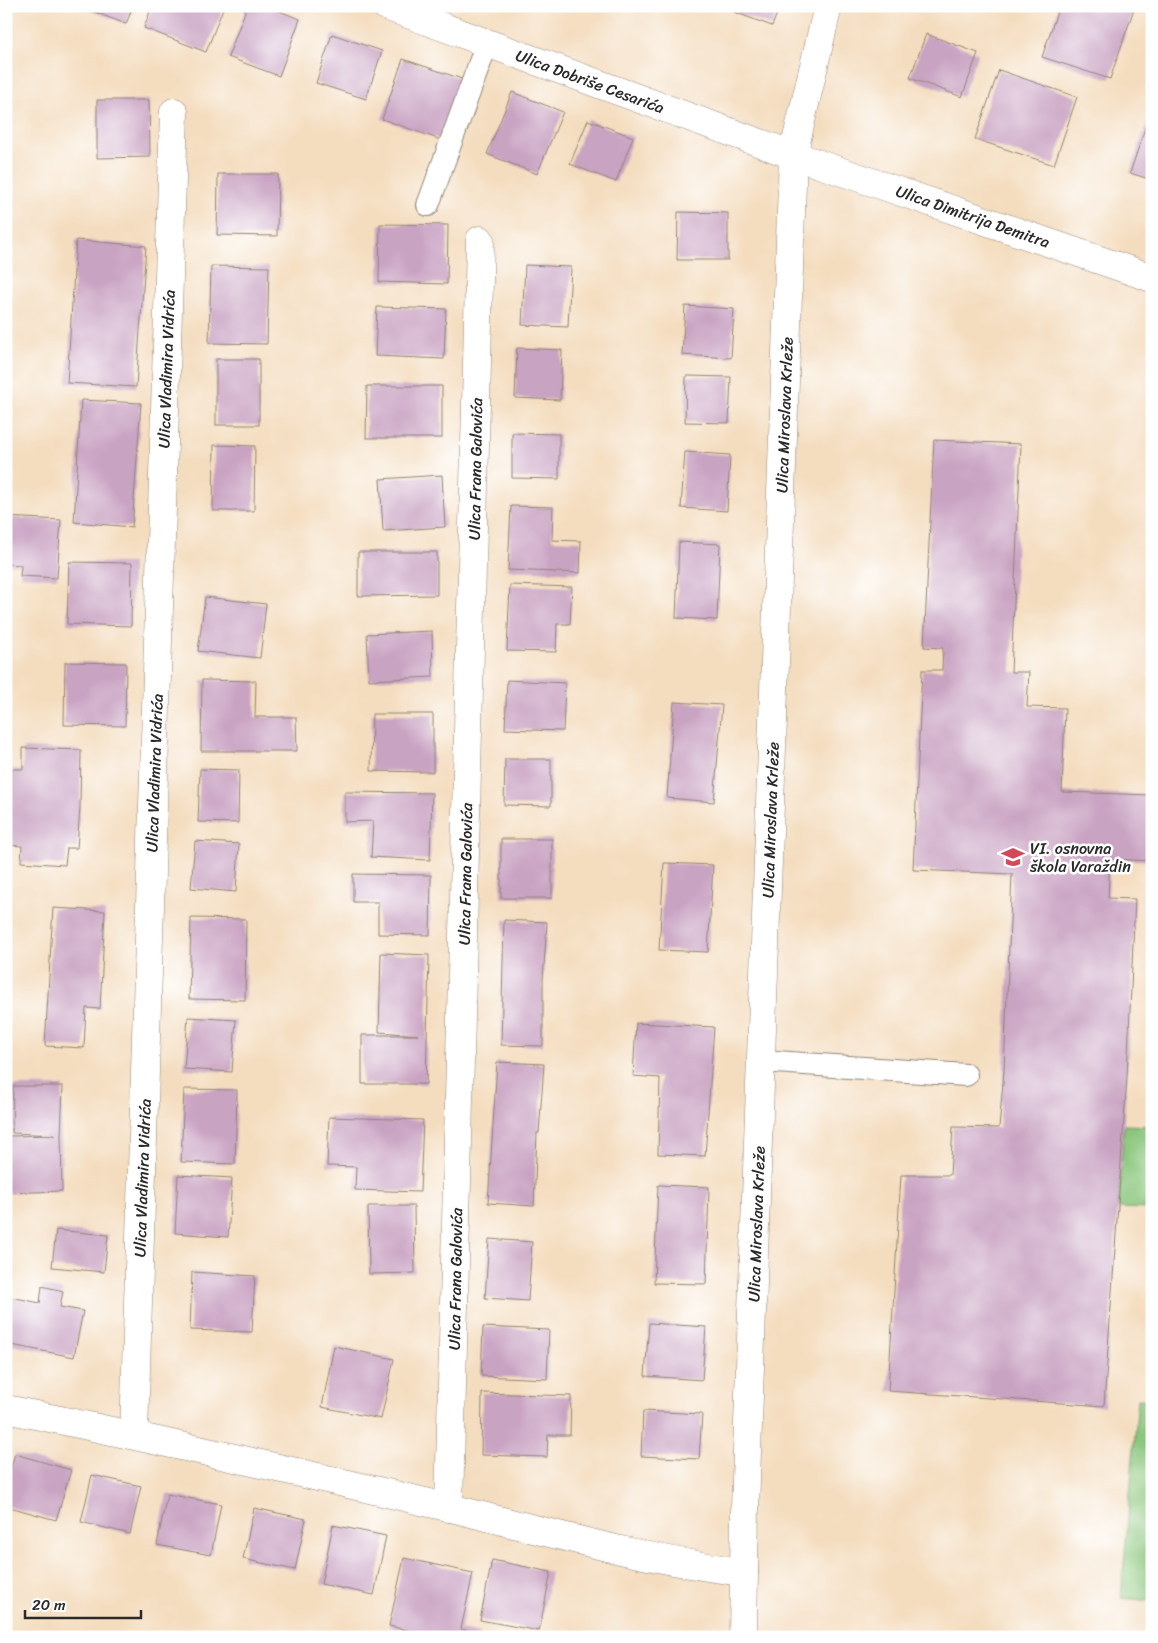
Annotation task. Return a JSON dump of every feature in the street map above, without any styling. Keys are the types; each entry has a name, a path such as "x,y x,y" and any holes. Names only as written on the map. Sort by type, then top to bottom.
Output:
{"street":[{"name":"Ulica Dobriše Cesarića","path":"386,6 793,155"},
{"name":"Ulica Miroslava Krleže","path":"743,1637 793,155 828,6"},
{"name":"Ulica Vladimira Vidrića","path":"134,1435 174,112"},
{"name":"Ulica Dimitrija Demitra","path":"793,155 1152,278"},
{"name":"Ulica Frana Galovića","path":"450,1508 480,240"},
{"path":"6,1409 134,1435 615,1548 702,1567 744,1572"}],"lane":[{"path":"428,205 487,43"},
{"path":"762,1061 966,1075"}],"green space":[{"path":"1124,1125 1152,1126 1152,1209 1118,1208"},
{"path":"1138,1399 1152,1400 1152,1601 1121,1598"}],"building":[{"path":"79,6 133,6 126,24"},
{"path":"152,6 224,6 206,52 144,28"},
{"path":"247,6 266,6 300,19 279,76 228,57"},
{"path":"736,6 780,6 772,26 734,12"},
{"path":"1059,6 1135,6 1110,79 1042,57"},
{"path":"332,34 382,51 366,99 316,83"},
{"path":"926,34 978,53 962,97 910,78"},
{"path":"403,59 462,79 441,140 382,119"},
{"path":"999,70 1077,97 1054,165 975,139"},
{"path":"512,92 563,112 537,174 487,154"},
{"path":"97,100 149,100 150,157 97,158"},
{"path":"588,120 633,137 616,182 570,164"},
{"path":"1147,122 1152,124 1152,180 1130,173"},
{"path":"218,174 278,174 277,236 217,235"},
{"path":"678,212 728,213 728,260 677,260"},
{"path":"380,224 448,225 447,284 379,282"},
{"path":"76,240 146,246 136,387 67,383"},
{"path":"525,265 571,267 568,327 522,325"},
{"path":"211,266 269,267 267,344 209,343"},
{"path":"685,306 734,309 731,358 682,355"},
{"path":"377,307 446,309 444,359 375,356"},
{"path":"517,348 562,350 560,400 515,398"},
{"path":"216,359 259,359 259,425 216,425"},
{"path":"686,376 731,377 729,423 685,422"},
{"path":"367,386 442,386 442,438 366,438"},
{"path":"81,400 141,403 132,527 74,522"},
{"path":"512,433 559,434 559,479 512,478"},
{"path":"934,440 1021,444 1011,672 1029,672 1027,707 1065,708 1062,792 1152,795 1152,861 1110,859 1108,898 1135,899 1127,1077 1104,1406 888,1391 901,1175 950,1175 953,1127 999,1128 1004,1071 1012,874 913,870 922,670 942,670 943,648 924,647"},
{"path":"214,445 255,446 254,511 213,511"},
{"path":"685,452 730,455 727,511 681,508"},
{"path":"442,475 445,527 383,531 380,479"},
{"path":"511,506 553,507 552,540 581,541 580,573 508,570"},
{"path":"6,517 61,520 57,578 20,576 21,565 6,564"},
{"path":"679,542 720,544 717,620 676,618"},
{"path":"358,552 437,552 437,595 358,596"},
{"path":"69,562 132,563 131,626 67,624"},
{"path":"510,585 572,587 570,624 557,624 556,652 507,651"},
{"path":"205,597 266,604 260,658 198,651"},
{"path":"432,631 433,677 369,680 367,634"},
{"path":"65,662 126,663 125,726 64,725"},
{"path":"202,680 256,681 255,717 296,717 297,751 201,751"},
{"path":"507,680 565,683 563,731 505,729"},
{"path":"674,702 722,705 714,802 667,798"},
{"path":"372,714 433,714 433,772 371,771"},
{"path":"23,748 81,750 77,848 67,848 65,865 21,862 22,846 6,845 6,769 23,769"},
{"path":"505,759 551,759 551,806 504,805"},
{"path":"200,769 239,770 238,823 198,822"},
{"path":"345,792 432,793 430,860 371,857 373,821 345,822"},
{"path":"501,839 552,839 552,898 501,898"},
{"path":"195,841 239,844 236,892 191,888"},
{"path":"664,863 713,865 708,952 659,950"},
{"path":"353,874 431,875 430,935 378,934 378,902 353,902"},
{"path":"53,908 105,911 100,1009 86,1008 84,1048 45,1046"},
{"path":"191,918 246,919 245,1000 189,999"},
{"path":"504,920 547,922 543,980 543,1046 501,1045"},
{"path":"381,953 429,955 426,1084 362,1084 362,1035 418,1035 379,1032"},
{"path":"188,1017 236,1020 232,1072 184,1069"},
{"path":"636,1023 714,1027 705,1156 658,1154 660,1078 633,1076"},
{"path":"497,1062 544,1064 539,1133 537,1133 534,1206 488,1203"},
{"path":"13,1086 63,1086 61,1135 62,1191 6,1193 6,1136 55,1135 12,1133"},
{"path":"184,1089 237,1090 235,1164 181,1162"},
{"path":"329,1117 423,1120 420,1192 355,1190 356,1167 327,1166"},
{"path":"178,1175 232,1178 228,1237 175,1233"},
{"path":"658,1185 709,1187 706,1284 654,1283"},
{"path":"368,1206 414,1206 415,1273 369,1274"},
{"path":"56,1230 108,1235 104,1272 52,1267"},
{"path":"489,1239 532,1242 528,1301 485,1298"},
{"path":"192,1272 255,1276 252,1332 190,1330"},
{"path":"42,1286 63,1291 60,1307 83,1311 74,1357 6,1344 6,1296 40,1303"},
{"path":"649,1323 706,1327 702,1380 645,1376"},
{"path":"483,1327 549,1330 547,1379 481,1376"},
{"path":"334,1346 394,1359 381,1419 322,1407"},
{"path":"482,1393 571,1396 570,1435 548,1435 547,1457 481,1455"},
{"path":"643,1411 702,1414 699,1459 641,1456"},
{"path":"15,1454 71,1470 56,1520 6,1506 6,1484"},
{"path":"92,1475 141,1486 130,1534 81,1522"},
{"path":"167,1494 221,1504 211,1555 157,1545"},
{"path":"254,1508 306,1519 295,1570 243,1559"},
{"path":"333,1525 386,1536 374,1595 321,1584"},
{"path":"404,1558 473,1573 461,1629 479,1633 478,1637 429,1637 429,1635 389,1626"},
{"path":"492,1560 551,1572 539,1631 480,1620"}],"place":[{"name":"VI. osnovna škola Varaždin","path":"1013,857"}]}
